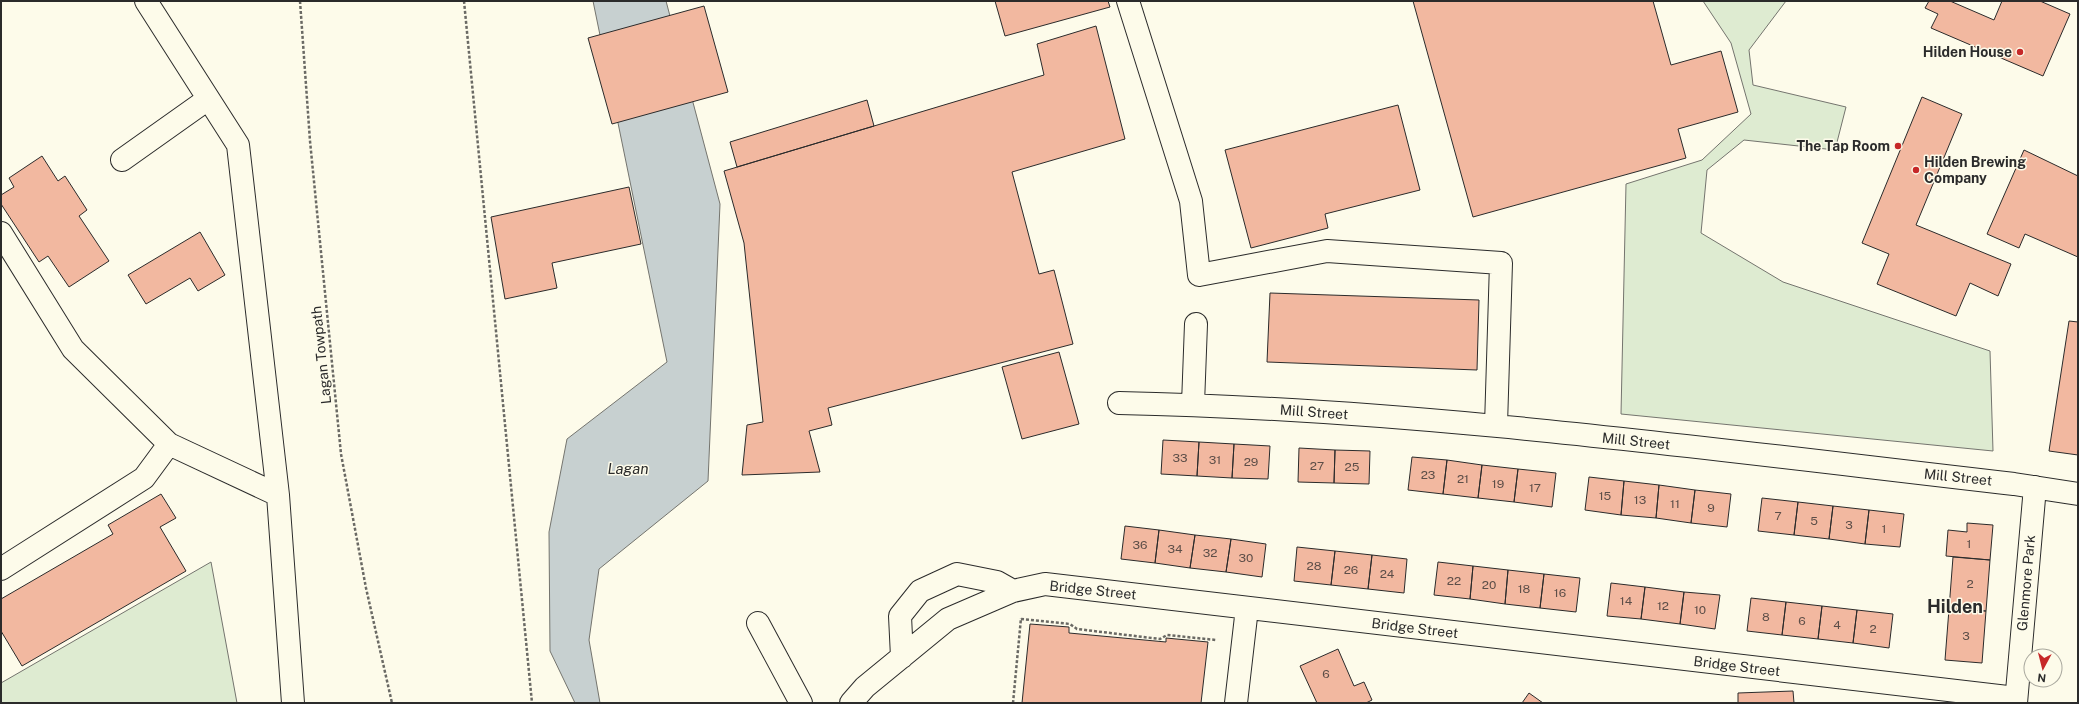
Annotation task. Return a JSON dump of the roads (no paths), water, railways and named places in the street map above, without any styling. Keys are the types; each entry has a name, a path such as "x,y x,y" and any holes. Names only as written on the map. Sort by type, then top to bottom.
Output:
{"street":[{"path":"146,1 238,145 278,495 293,703"},
{"path":"1128,1 1191,201 1199,274 1327,251 1501,263 1496,426"},
{"path":"122,160 208,99"},
{"path":"1,233 73,349 169,444 278,495"},
{"path":"1193,404 1196,324"},
{"name":"Mill Street","path":"1120,403 1193,404 1496,426 2035,487 2078,494"},
{"path":"1,569 144,478 169,444"},
{"name":"Glenmore Park","path":"2016,701 2035,487"},
{"path":"902,657 900,616 920,592 957,574 996,582 1013,591"},
{"name":"Bridge Street","path":"851,703 865,687 948,619 1013,591 1045,584 2016,701"},
{"path":"1236,703 1246,608"},
{"path":"758,623 801,703"}],"water":[{"name":"Lagan","path":"593,1 666,1 720,204 708,481 599,569 589,640 600,703 575,703 550,651 549,532 567,439 667,362"}],"place":[{"name":"Hilden House","path":"2020,52"},
{"name":"The Tap Room","path":"1898,146"},
{"name":"Hilden Brewing Company","path":"1916,170"}],"district":[{"name":"Hilden","path":"1955,606"}]}
